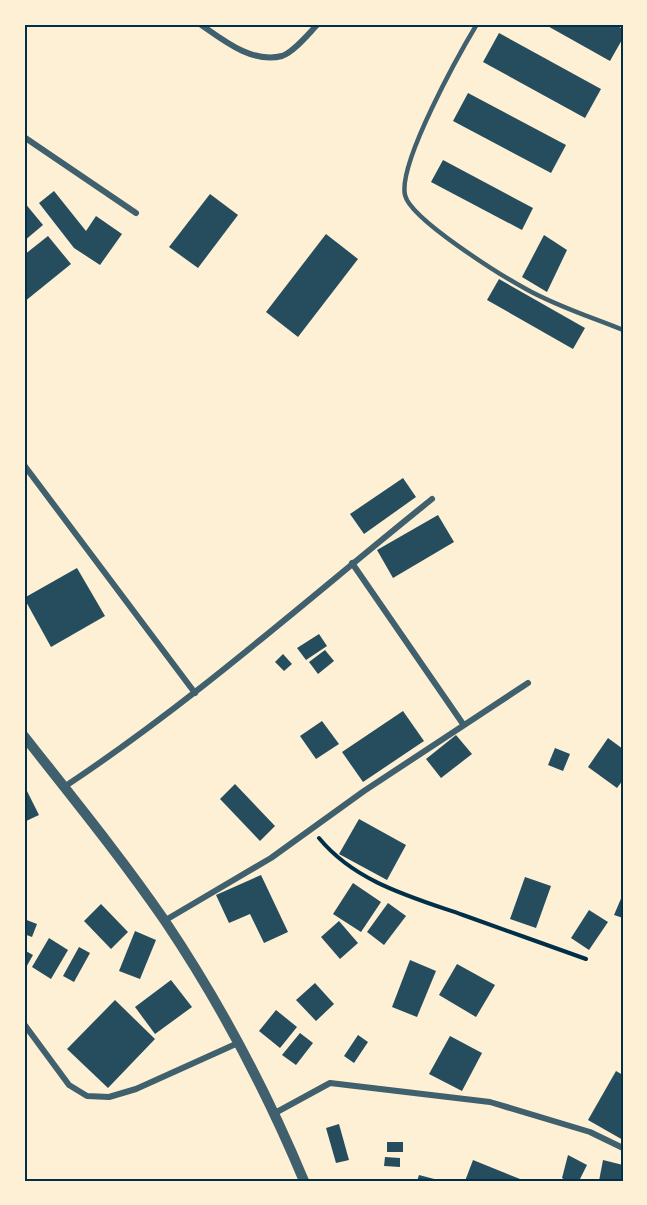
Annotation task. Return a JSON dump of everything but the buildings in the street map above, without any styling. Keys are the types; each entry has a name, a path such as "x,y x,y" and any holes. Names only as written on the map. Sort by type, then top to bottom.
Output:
{"street":[{"path":"200,24 232,46 254,55 284,56 318,24"},
{"path":"24,137 136,213"},
{"path":"24,465 195,693"},
{"path":"64,787 131,742 195,693 432,500"},
{"path":"352,563 463,724"},
{"path":"165,921 271,858 311,828 528,682"},
{"path":"24,736 165,921 239,1042 275,1113 304,1181"},
{"path":"24,1024 69,1085 87,1096 109,1097 136,1089 239,1042"},
{"path":"275,1113 330,1083 490,1102 590,1132 623,1148"}],"lane":[{"path":"477,24 458,54 408,165 405,195 413,210 445,236 527,290 623,330"}],"path":[{"path":"311,828 342,863 378,883 409,897 586,959"}]}
